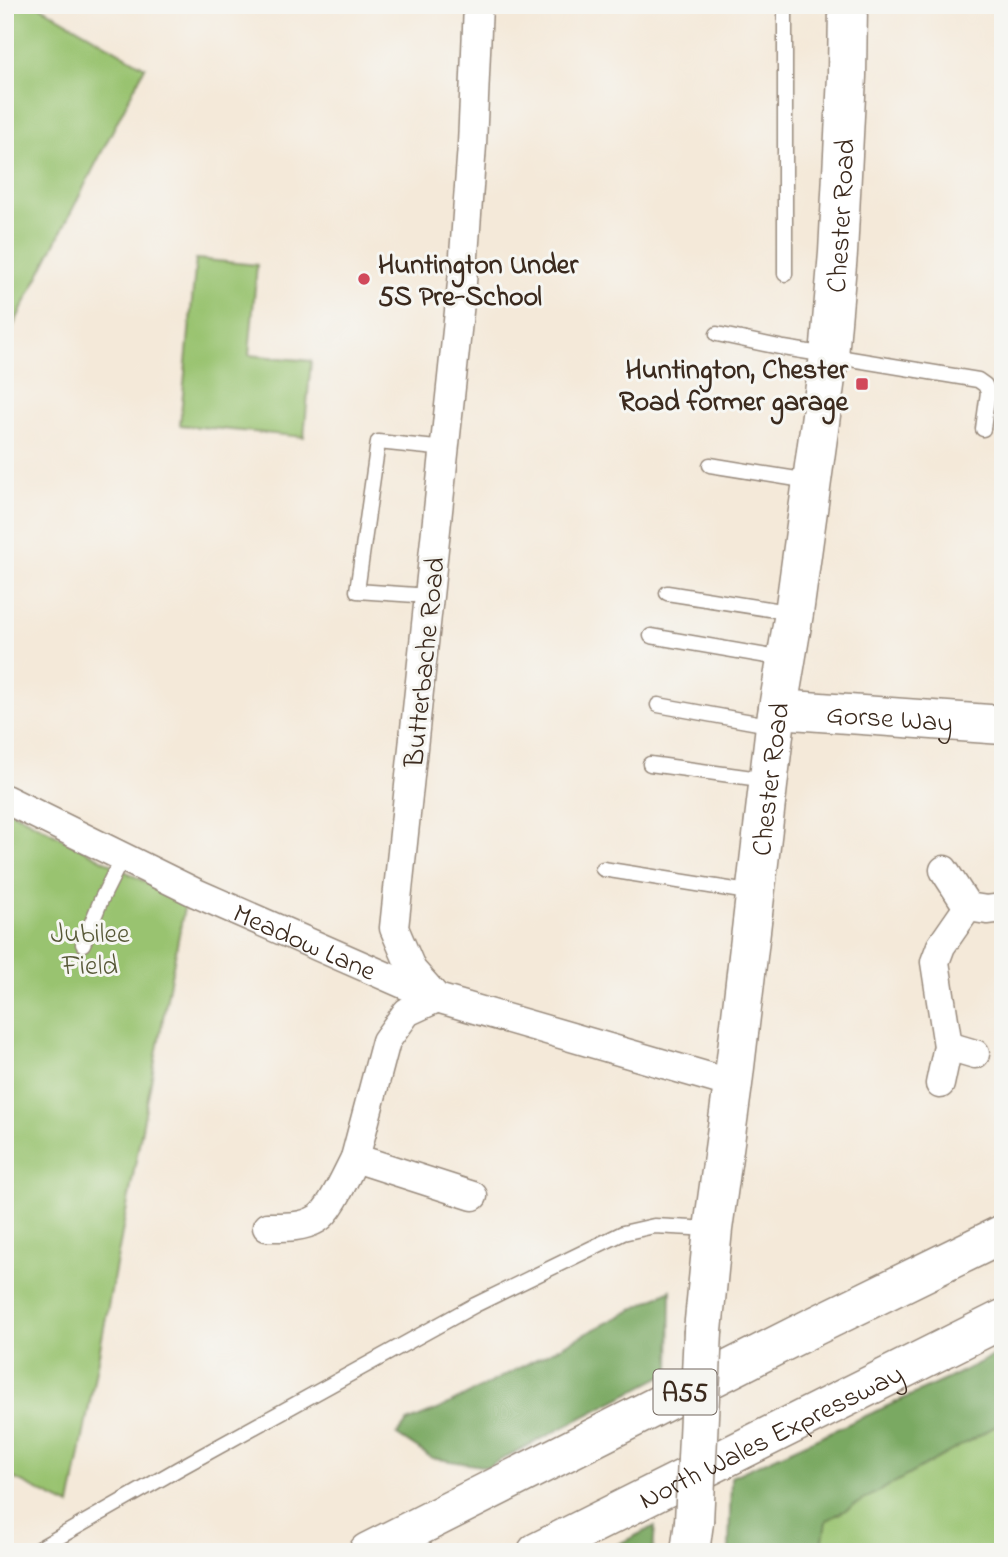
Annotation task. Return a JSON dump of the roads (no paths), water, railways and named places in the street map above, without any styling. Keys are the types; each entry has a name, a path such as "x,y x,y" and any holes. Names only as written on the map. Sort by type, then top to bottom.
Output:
{"main road":[{"name":"Chester Road","path":"692,1537 703,1331 713,1229 733,1084 768,780 829,356 839,226 848,5"},
{"name":"Gorse Way","path":"777,718 1003,726"},
{"name":"A55","path":"368,1552 1003,1234"},
{"name":"North Wales Expressway","path":"537,1552 1003,1319"}],"street":[{"name":"Butterbache Road","path":"437,998 412,970 394,928 462,283 478,5"},
{"name":"Meadow Lane","path":"5,799 196,892 437,998"},
{"path":"944,870 968,907 987,910 1003,908"},
{"path":"940,1084 948,1046 935,962 941,946 968,907"},
{"path":"267,1227 297,1226 318,1219 337,1194 355,1158 386,1041 407,1012 437,998 733,1084"},
{"path":"948,1046 975,1054"},
{"path":"355,1158 473,1196"}],"lane":[{"path":"785,5 785,274"},
{"path":"717,334 829,356 978,380 985,385 988,392 982,429"},
{"path":"430,596 357,591 378,442 446,449"},
{"path":"710,465 811,481"},
{"path":"667,593 794,612"},
{"path":"651,636 786,659"},
{"path":"658,705 777,718"},
{"path":"650,764 768,780"},
{"path":"83,944 123,856"},
{"path":"603,869 755,894"},
{"path":"33,1552 475,1305 623,1233 654,1226 713,1229"}],"place":[{"name":"Huntington Under 5S Pre-School","path":"364,279"},
{"name":"Huntington, Chester Road former garage","path":"862,384"}],"park label":[{"name":"Jubilee Field","path":"90,948"}]}
